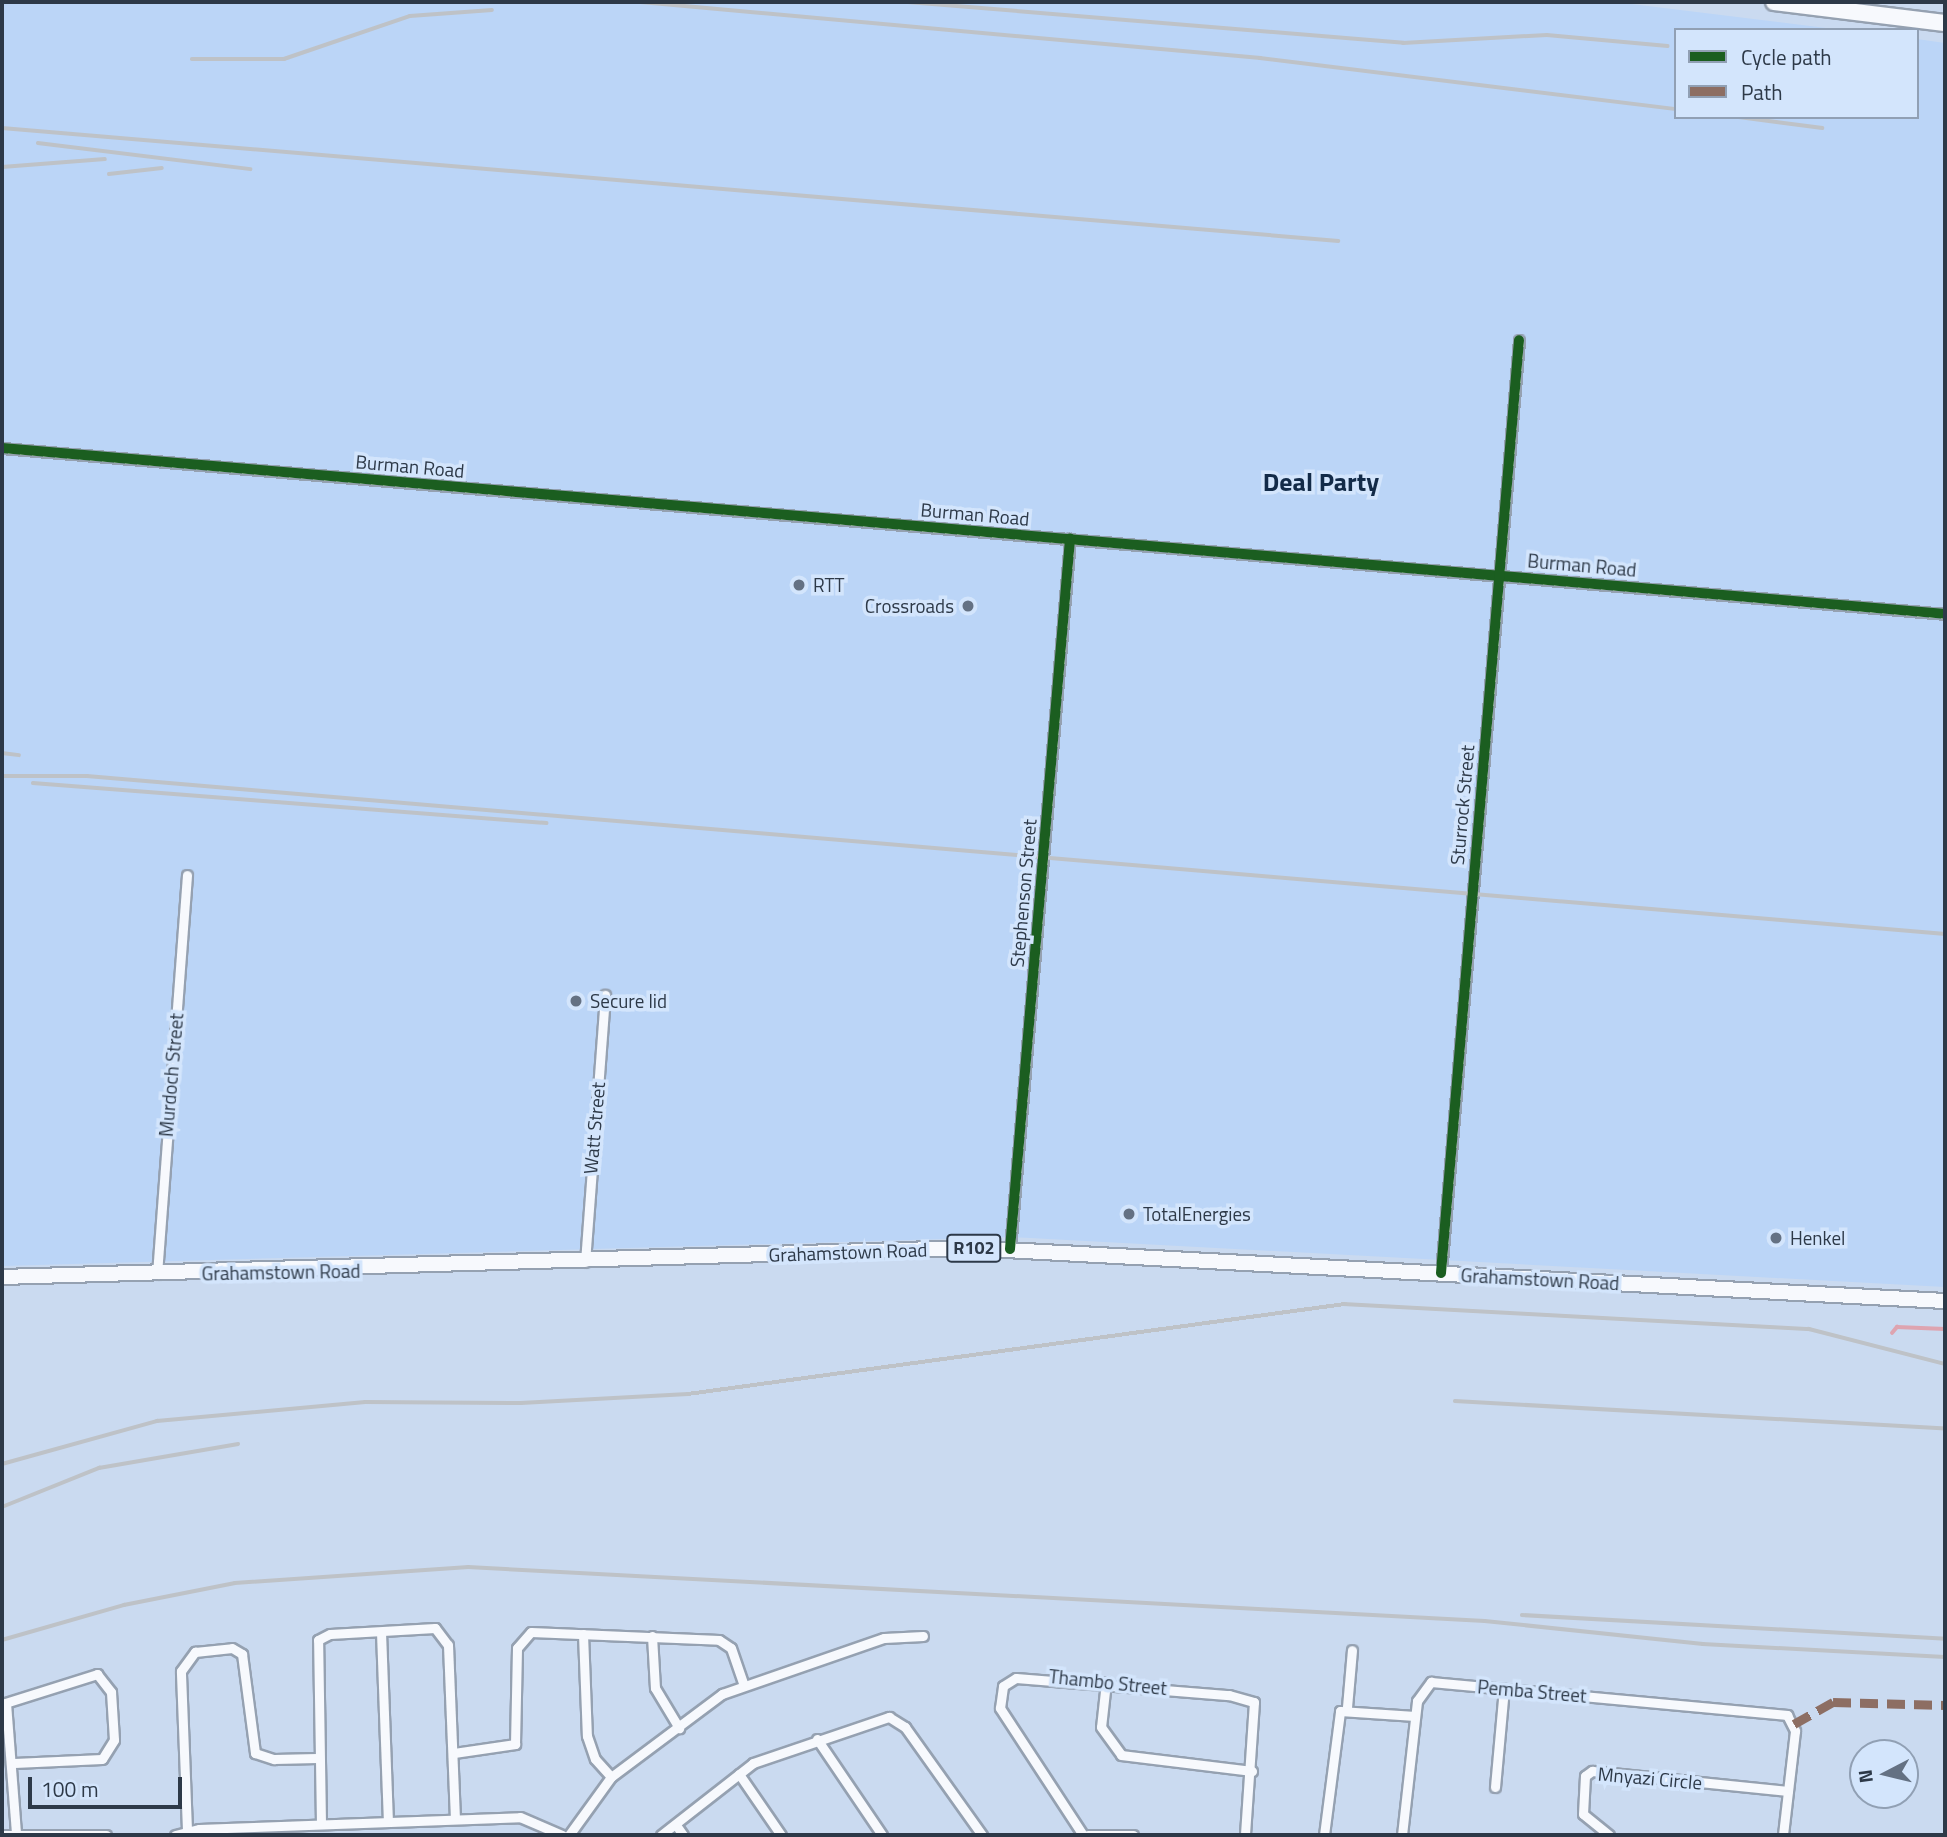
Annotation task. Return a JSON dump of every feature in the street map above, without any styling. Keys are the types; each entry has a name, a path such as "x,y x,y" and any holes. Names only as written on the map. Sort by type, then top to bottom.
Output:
{"highway":[{"path":"1774,2 1945,23"}],"main road":[{"name":"Grahamstown Road","path":"2,1277 1010,1249 1945,1301"}],"street":[{"name":"Sturrock Street","path":"1441,1273 1519,340"},
{"name":"Burman Road","path":"2,448 1945,614"},
{"name":"Stephenson Street","path":"1010,1249 1070,539"},
{"name":"Murdoch Street","path":"158,1274 187,875"},
{"name":"Watt Street","path":"584,1262 605,995"},
{"path":"321,1824 317,1758 318,1640 435,1628 446,1636 454,1753 455,1818"},
{"path":"454,1753 515,1744 516,1663 525,1635 543,1629 726,1643 744,1685"},
{"path":"382,1632 388,1821"},
{"path":"583,1634 587,1736 594,1759 611,1777"},
{"path":"652,1636 655,1688 679,1728"},
{"path":"569,1835 611,1777 722,1694 884,1638 923,1636"},
{"path":"187,1830 181,1671 195,1652 232,1648 243,1654 256,1753 274,1759 317,1758"},
{"path":"1347,1707 1352,1650"},
{"path":"14,1763 102,1759 114,1740 111,1692 97,1674 4,1704 14,1763 16,1834"},
{"name":"Thambo Street","path":"1083,1835 1008,1724 1000,1693 1016,1678 1037,1675 1247,1698 1258,1714 1245,1835"},
{"path":"1106,1682 1101,1727 1121,1755 1252,1771"},
{"name":"Pemba Street","path":"1402,1835 1419,1693 1432,1682 1791,1718 1788,1791"},
{"path":"1495,1787 1504,1689"},
{"path":"1324,1835 1339,1713 1347,1707 1415,1716"},
{"path":"661,1835 738,1774 817,1739 866,1721 896,1719 982,1835"},
{"path":"817,1739 882,1835"},
{"name":"Mnyazi Circle","path":"1609,1835 1583,1814 1585,1776 1592,1771 1788,1791"},
{"path":"738,1774 781,1835"},
{"path":"1783,1835 1788,1791"},
{"path":"174,1835 187,1830 256,1832 321,1824 455,1818 528,1818 562,1835"},
{"path":"676,1825 683,1835"},
{"path":"2,1835 106,1835"},
{"path":"1088,1835 1133,1835"}],"shaded area":[{"path":"2,2 1615,2 1826,28 1674,28 1674,119 1919,119 1919,39 1945,43 1945,1287 1012,1237 2,1266"}],"waterway":[{"path":"1892,1333 1897,1327 1945,1329"}],"railway":[{"path":"641,2 1260,58 1674,109"},
{"path":"908,2 1403,43 1547,35 1668,46"},
{"path":"192,59 284,59 410,16 492,10"},
{"path":"1754,119 1822,128"},
{"path":"2,128 1338,241"},
{"path":"38,143 250,169"},
{"path":"2,167 105,159"},
{"path":"109,174 162,168"},
{"path":"2,753 19,755"},
{"path":"2,776 87,776 1945,934"},
{"path":"33,783 546,823"},
{"path":"2,1464 157,1421 365,1402 521,1403 688,1394 1345,1304 1809,1329 1945,1364"},
{"path":"1455,1401 1945,1428"},
{"path":"2,1507 99,1468 238,1444"},
{"path":"2,1640 124,1605 235,1583 468,1567 1485,1621 1703,1644 1945,1657"},
{"path":"1522,1615 1945,1639"}],"marked path":[{"path":"1794,1724 1833,1702 1945,1705"}],"cycle path":[{"path":"1441,1273 1519,340"},
{"path":"2,448 1945,614"},
{"path":"1010,1249 1070,539"}],"place":[{"name":"RTT","path":"799,585"},
{"name":"Crossroads","path":"968,606"},
{"name":"Secure lid","path":"576,1001"},
{"name":"TotalEnergies","path":"1129,1214"},
{"name":"Henkel","path":"1776,1238"}],"district":[{"name":"Deal Party","path":"1321,482"}]}
